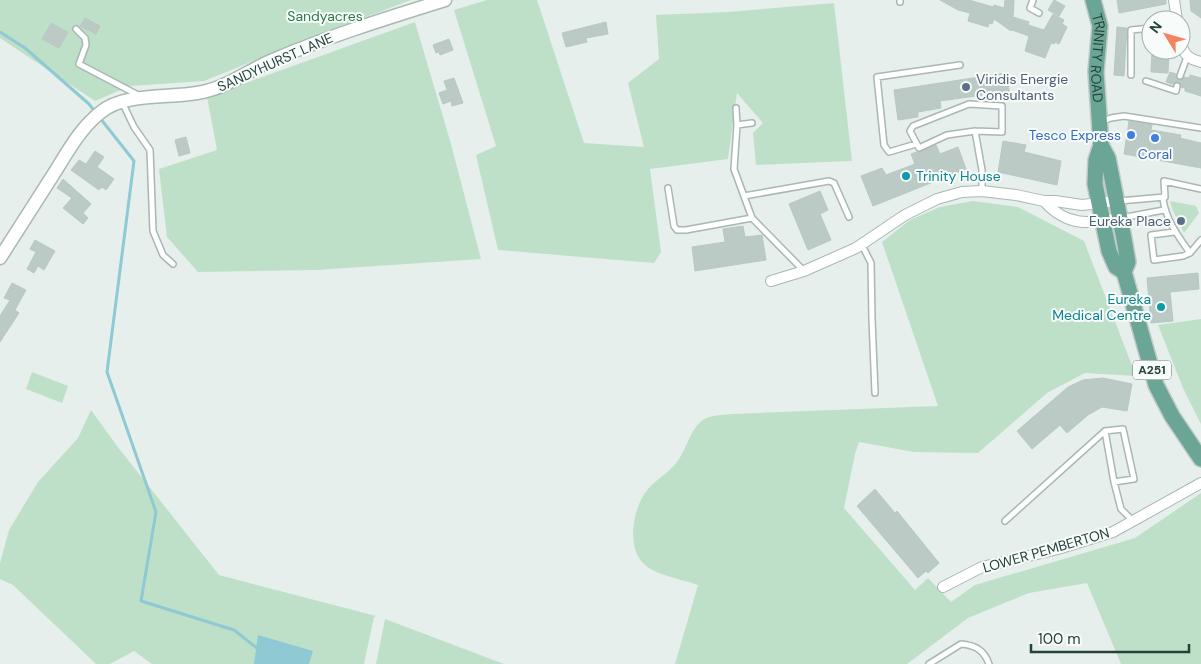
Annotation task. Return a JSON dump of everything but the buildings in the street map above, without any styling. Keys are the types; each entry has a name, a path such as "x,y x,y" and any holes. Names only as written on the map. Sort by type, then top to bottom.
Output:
{"main road":[{"name":"TRINITY ROAD","path":"1093,0 1100,26 1096,72 1101,145 1096,160 1095,184 1109,251 1116,267 1124,272"},
{"name":"TRINITY ROAD","path":"1101,145 1108,158 1128,262 1124,272 1156,385 1182,432 1201,460"}],"street":[{"name":"SANDYHURST LANE","path":"0,258 76,139 98,114 122,102 215,89 270,61 338,34 445,0"},
{"path":"771,281 804,271 862,245 905,215 937,199 962,192 982,191 1044,201 1082,204 1116,201"},
{"path":"1044,201 1052,210 1073,221 1087,223 1120,218"},
{"name":"LOWER PEMBERTON","path":"943,587 982,567 1084,542 1113,532 1201,483"}],"lane":[{"path":"1033,0 1030,8 1040,13"},
{"path":"76,29 85,38 86,45 79,64 145,98"},
{"path":"1131,75 1131,30 1141,29"},
{"path":"1180,76 1186,60"},
{"path":"916,144 889,152 884,146 877,77 960,65"},
{"path":"1146,81 1176,90 1177,86"},
{"path":"122,102 134,127 150,150 153,231 163,255 173,264"},
{"path":"969,104 1002,106 1002,132 974,131 947,135 919,148 910,131 913,126 969,104"},
{"path":"736,108 737,125 734,169 752,218 804,271"},
{"path":"1100,123 1111,118 1124,116 1201,128"},
{"path":"737,125 752,123"},
{"path":"974,131 982,170 982,191"},
{"path":"744,196 829,181 834,183 849,218"},
{"path":"1190,253 1174,232 1164,210 1164,181 1201,189"},
{"path":"668,188 674,226 678,230 752,218"},
{"path":"1116,201 1165,196"},
{"path":"1120,218 1164,210"},
{"path":"1174,232 1151,235 1154,260 1183,256 1190,253 1201,240"},
{"path":"862,245 872,263 875,393"},
{"path":"1005,521 1104,431 1123,429 1134,478 1114,482"},
{"path":"1104,431 1121,509 1134,521"},
{"path":"929,664 961,644 977,647 985,655 989,664"}],"green space":[{"name":"Sandyacres","path":"0,0 411,0 204,81 130,86 95,101 0,38","holes":["52,23 68,32 59,48 42,39"]},
{"path":"487,0 537,0 584,143 644,147 628,83 659,59 656,15 728,12 834,3 852,161 756,165 753,133 763,123 737,93 728,159 650,169 661,252 654,263 498,250 476,155 496,146 454,10"},
{"path":"415,22 451,144 481,259 316,270 198,272 167,237 159,169 217,150 207,97"},
{"path":"973,201 1018,207 1084,241 1136,376 1085,373 1047,393 978,453 914,452 859,442 844,508 915,590 928,578 951,602 975,585 1135,538 1201,493 1201,664 1121,664 1087,583 1029,593 968,618 907,664 675,664 698,585 653,570 642,562 637,555 634,546 633,528 637,509 645,493 677,462 695,429 703,420 709,417 732,414 938,406 882,242 910,220 940,207"},
{"path":"1170,201 1196,206 1199,213 1184,233 1173,211"},
{"path":"1201,319 1201,424 1183,388 1158,325"},
{"path":"32,372 68,386 62,403 26,389"},
{"path":"91,410 117,446 219,575 376,616 374,617 364,664 152,664 134,651 110,664 96,664 13,585 0,579 0,563 9,530 38,482 78,438"},
{"path":"385,619 504,664 376,664"}],"water":[{"path":"258,635 313,651 309,664 254,664"}],"waterway":[{"path":"0,32 25,48 89,104 96,113"},
{"path":"100,118 134,161 107,372 156,512 141,601 234,630 258,649"}],"place":[{"name":"Viridis Energie Consultants","path":"966,87"},
{"name":"Tesco Express","path":"1131,135"},
{"name":"Coral","path":"1155,138"},
{"name":"Trinity House","path":"906,176"},
{"name":"Eureka Place","path":"1181,221"},
{"name":"Eureka Medical Centre","path":"1161,307"}]}
